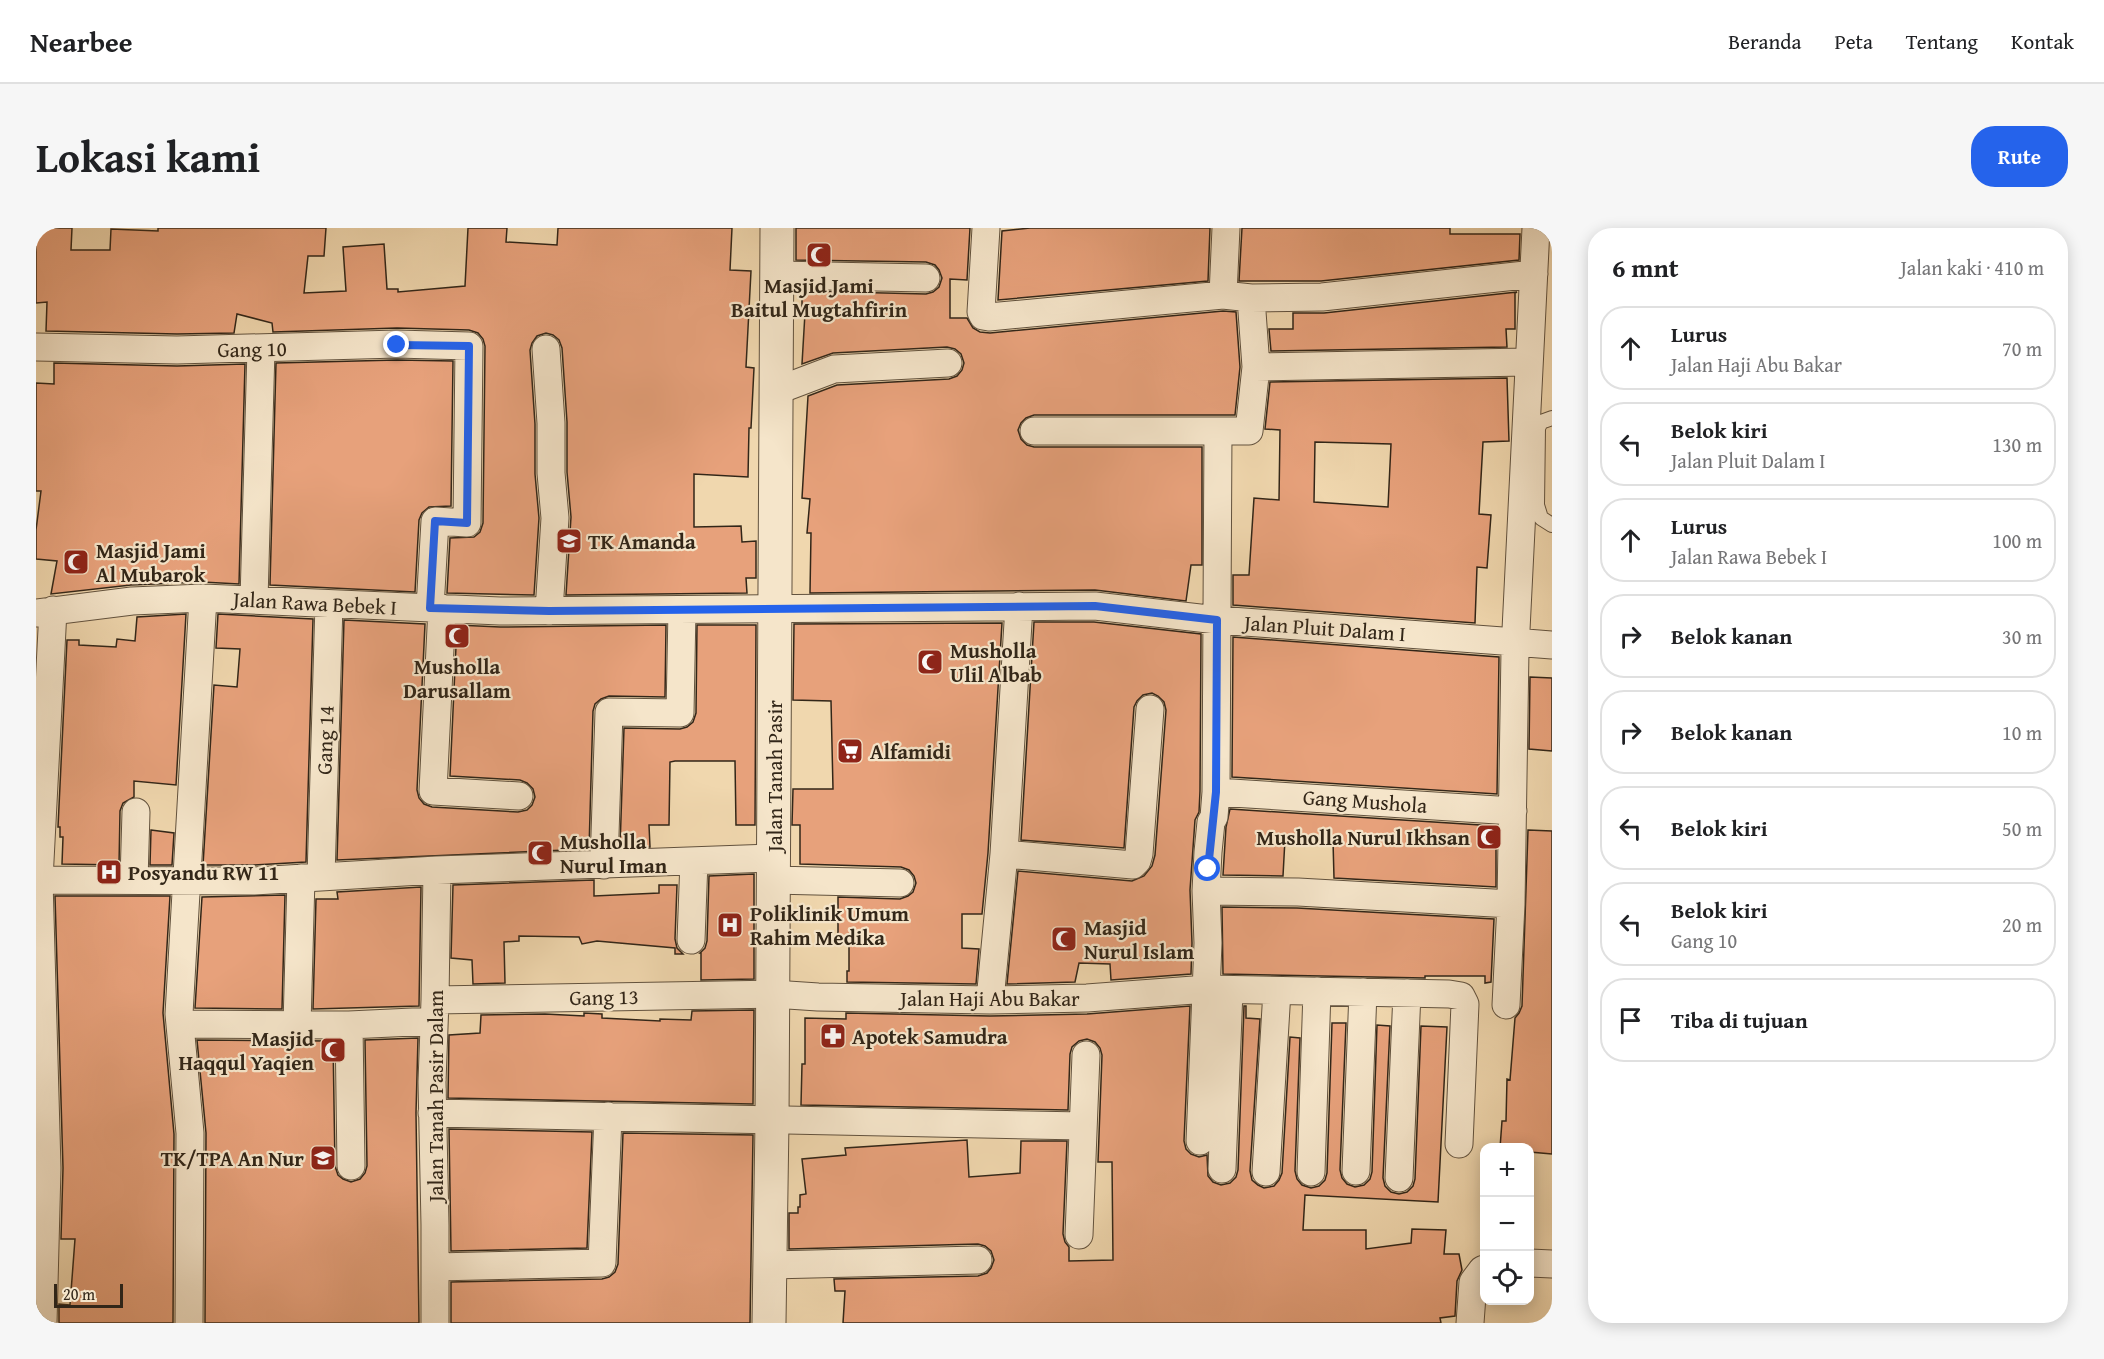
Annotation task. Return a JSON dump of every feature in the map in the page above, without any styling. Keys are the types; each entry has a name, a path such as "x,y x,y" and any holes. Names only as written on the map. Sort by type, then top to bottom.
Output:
{"street":[{"name":"Jalan Tanah Pasir","path":"769,1323 777,228"},
{"path":"986,228 981,312 983,316 1223,295 1251,298 1322,297 1534,274"},
{"path":"1223,295 1226,228"},
{"path":"1506,1005 1513,811 1531,644 1529,362 1536,228"},
{"path":"777,275 926,278"},
{"path":"1034,431 1249,431 1256,367 1251,298"},
{"name":"Gang 10","path":"36,347 177,350 397,345 469,346 467,523 435,521 436,608"},
{"path":"254,600 261,349"},
{"path":"546,349 555,518 549,611"},
{"path":"1256,367 1529,362"},
{"path":"776,391 834,369 948,363"},
{"path":"1218,430 1216,792 1214,817 1211,822 1206,891 1208,943 1218,990 1222,1169"},
{"path":"189,1323 190,1133 179,1014 203,598"},
{"name":"Jalan Rawa Bebek I","path":"44,611 132,601 203,598 549,611 775,609"},
{"name":"Gang 14","path":"297,1025 311,877 329,604"},
{"path":"990,1000 1004,854 1019,606"},
{"name":"Jalan Pluit Dalam I","path":"775,609 1095,606 1217,620 1531,644"},
{"path":"436,608 433,790 519,796"},
{"path":"604,865 609,712 680,713 682,610"},
{"path":"43,1323 40,1294 47,1168 37,880 44,611"},
{"path":"1004,854 1133,865 1140,854 1150,709"},
{"name":"Gang Mushola","path":"1216,792 1513,811"},
{"path":"134,880 136,812"},
{"path":"37,880 254,881 437,870 694,861 900,883"},
{"path":"691,940 694,861"},
{"name":"Jalan Tanah Pasir Dalam","path":"435,1323 432,1113 437,870"},
{"path":"1206,891 1298,892 1511,904"},
{"path":"1200,1141 1218,990"},
{"name":"Jalan Haji Abu Bakar","path":"772,994 990,1000 1087,998 1218,990 1461,996 1465,1004 1459,1144"},
{"path":"1266,1172 1277,991"},
{"path":"1311,1172 1317,991"},
{"path":"1356,1171 1363,992"},
{"path":"1399,1178 1407,993"},
{"name":"Gang 13","path":"180,1024 349,1025 434,1010 772,994"},
{"path":"349,1025 351,1166"},
{"path":"1080,1235 1086,1055"},
{"path":"432,1113 1083,1126"},
{"path":"436,1267 602,1263 608,1116"},
{"path":"771,1265 978,1260"},
{"path":"1534,1263 1552,1264"},
{"path":"1470,1323 1473,1282 1480,1272"}],"lane":[{"path":"1552,418 1541,422 1538,428 1537,505 1541,518 1552,525"}],"building":[{"path":"36,228 72,228 71,250 110,250 111,229 158,231 158,228 326,228 324,256 308,256 304,293 346,291 343,247 384,244 387,289 398,289 398,292 465,286 468,228 507,228 506,242 557,245 558,228 732,228 730,270 751,271 746,367 754,368 748,477 694,474 694,527 741,526 742,542 756,541 756,578 746,578 747,593 566,595 571,517 562,348 559,340 546,333 537,336 530,350 539,518 534,595 447,593 450,538 474,537 480,532 483,523 485,346 478,333 469,330 397,328 273,332 272,323 237,314 234,333 46,331 47,302 36,303"},
{"path":"796,228 970,228 967,280 950,279 950,318 967,318 973,328 980,332 990,333 1223,311 1236,312 1240,367 1235,415 1034,415 1026,418 1018,430 1021,439 1027,445 1034,447 1202,447 1202,565 1191,565 1186,601 1095,590 810,593 811,533 807,533 810,499 802,498 808,396 837,385 949,379 957,376 964,363 961,354 947,347 833,353 802,364 805,313 802,313 802,291 926,294 939,287 942,278 935,265 926,262 796,260"},
{"path":"1030,228 1210,228 1208,281 998,300 1002,231"},
{"path":"1242,228 1450,228 1450,234 1520,234 1519,260 1321,281 1239,281"},
{"path":"1517,292 1515,293 1515,329 1506,329 1507,347 1271,351 1269,329 1293,329 1293,313 1324,313"},
{"path":"453,361 451,506 429,507 422,513 419,520 415,592 270,585 276,363"},
{"path":"54,363 177,366 245,364 239,584 202,582 131,585 51,594 57,561 36,559 36,530 41,491 36,491 36,383 54,384"},
{"path":"1507,378 1509,441 1483,442 1479,514 1491,515 1487,568 1477,567 1475,623 1233,605 1233,575 1249,575 1254,498 1279,500 1280,430 1265,429 1270,382","holes":["1315,442 1391,444 1388,507 1314,502"]},
{"path":"186,614 176,785 134,781 134,797 123,803 120,811 119,865 62,864 63,837 60,837 60,827 58,827 67,640 79,640 79,645 116,647 117,639 135,641 137,617"},
{"path":"218,614 313,619 306,862 203,865 214,685 237,687 240,649 216,648"},
{"path":"344,620 425,624 417,790 424,804 432,807 518,812 527,810 535,797 533,789 527,783 520,780 450,776 457,625 500,627 666,625 665,697 609,696 595,704 589,849 337,860"},
{"path":"1034,622 1094,622 1201,634 1200,791 1199,812 1195,820 1190,890 1191,974 1111,980 1110,964 1079,963 1075,982 1007,984 1018,871 1132,881 1144,876 1152,866 1155,855 1166,710 1164,702 1152,693 1143,695 1134,707 1124,848 1021,840"},
{"path":"1002,623 988,853 982,914 962,914 962,948 979,949 976,984 847,982 849,936 838,936 838,897 900,899 913,892 916,883 909,870 901,867 800,864 800,825 792,825 793,789 833,789 831,701 793,700 794,624"},
{"path":"697,625 756,625 755,825 736,825 735,761 675,761 670,762 669,825 649,825 650,847 620,848 624,728 680,729 693,722 696,713"},
{"path":"1233,637 1499,657 1497,794 1232,777"},
{"path":"1530,677 1552,678 1552,751 1529,749"},
{"path":"1230,809 1496,826 1496,887 1334,878 1333,841 1285,839 1283,876 1223,875 1226,827"},
{"path":"151,830 174,833 172,865 150,865"},
{"path":"1528,830 1552,831 1552,1154 1534,1152 1534,1143 1500,1143 1502,1121 1506,1121 1507,1079 1510,1080 1515,1018 1522,1006"},
{"path":"754,874 754,979 701,980 700,953 707,941 709,876"},
{"path":"594,880 594,896 659,893 659,885 677,885 675,939 677,948 683,954 675,954 675,948 597,941 582,944 579,937 519,936 519,941 504,942 505,983 473,984 472,960 451,958 453,885"},
{"path":"421,887 419,1006 313,1009 316,899 338,899 337,892"},
{"path":"285,895 282,1009 195,1008 202,897"},
{"path":"55,896 170,896 163,1013 174,1134 173,1323 59,1323 59,1304 70,1305 75,1239 61,1239 63,1168"},
{"path":"1222,907 1297,908 1494,919 1491,982 1485,983 1485,976 1425,976 1425,978 1223,974"},
{"path":"1190,1006 1184,1141 1186,1149 1191,1154 1199,1157 1207,1155 1208,1176 1213,1182 1221,1185 1230,1183 1236,1177 1238,1170 1244,1006 1246,1006 1246,1018 1260,1019 1250,1171 1252,1180 1264,1188 1274,1186 1282,1173 1290,1037 1300,1038 1295,1171 1302,1185 1311,1188 1319,1186 1325,1180 1332,1023 1346,1023 1340,1170 1342,1178 1347,1184 1355,1187 1364,1185 1370,1179 1377,1025 1390,1026 1383,1178 1385,1186 1391,1192 1399,1194 1407,1192 1413,1186 1415,1179 1421,1026 1447,1027 1438,1202 1305,1195 1303,1230 1366,1230 1366,1249 1411,1243 1412,1229 1446,1230 1444,1254 1459,1254 1462,1270 1457,1281 1455,1316 1440,1318 1441,1323 843,1323 845,1291 835,1291 834,1279 978,1276 987,1273 994,1260 991,1251 978,1244 789,1249 789,1213 798,1213 800,1195 806,1194 802,1159 846,1155 845,1148 967,1140 969,1177 1020,1173 1021,1141 1067,1141 1063,1234 1069,1247 1069,1261 1113,1260 1112,1162 1098,1162 1102,1055 1095,1042 1087,1039 1079,1041 1072,1047 1068,1110 801,1105 802,1064 805,1064 805,1018 846,1019 846,1013 990,1016 1087,1014"},
{"path":"754,1010 753,1104 448,1098 449,1035 480,1033 481,1015 584,1016 584,1013 602,1014 602,1018 660,1021 660,1019 691,1020 692,1011"},
{"path":"418,1038 416,1113 419,1323 205,1323 206,1133 197,1040 333,1041 335,1166 338,1175 351,1182 360,1179 367,1166 365,1040"},
{"path":"449,1129 592,1132 587,1248 451,1251"},
{"path":"623,1133 753,1135 750,1323 451,1323 451,1282 602,1279 615,1272 618,1264"}],"place":[{"name":"Masjid Jami Baitul Mugtahfirin","path":"819,255"},
{"name":"TK Amanda","path":"569,541"},
{"name":"Masjid Jami Al Mubarok","path":"76,562"},
{"name":"Musholla Darusallam","path":"457,636"},
{"name":"Musholla Ulil Albab","path":"930,662"},
{"name":"Alfamidi","path":"850,751"},
{"name":"Musholla Nurul Ikhsan","path":"1489,837"},
{"name":"Musholla Nurul Iman","path":"540,853"},
{"name":"Posyandu RW 11","path":"109,872"},
{"name":"Poliklinik Umum Rahim Medika","path":"730,925"},
{"name":"Masjid Nurul Islam","path":"1064,939"},
{"name":"Apotek Samudra","path":"833,1036"},
{"name":"Masjid Haqqul Yaqien","path":"333,1050"},
{"name":"TK/TPA An Nur","path":"323,1158"}],"route":[{"path":"397,345 469,346 467,523 435,521 430,608 549,611 1095,606 1217,620 1216,792 1214,817 1211,822 1208,869"}]}
